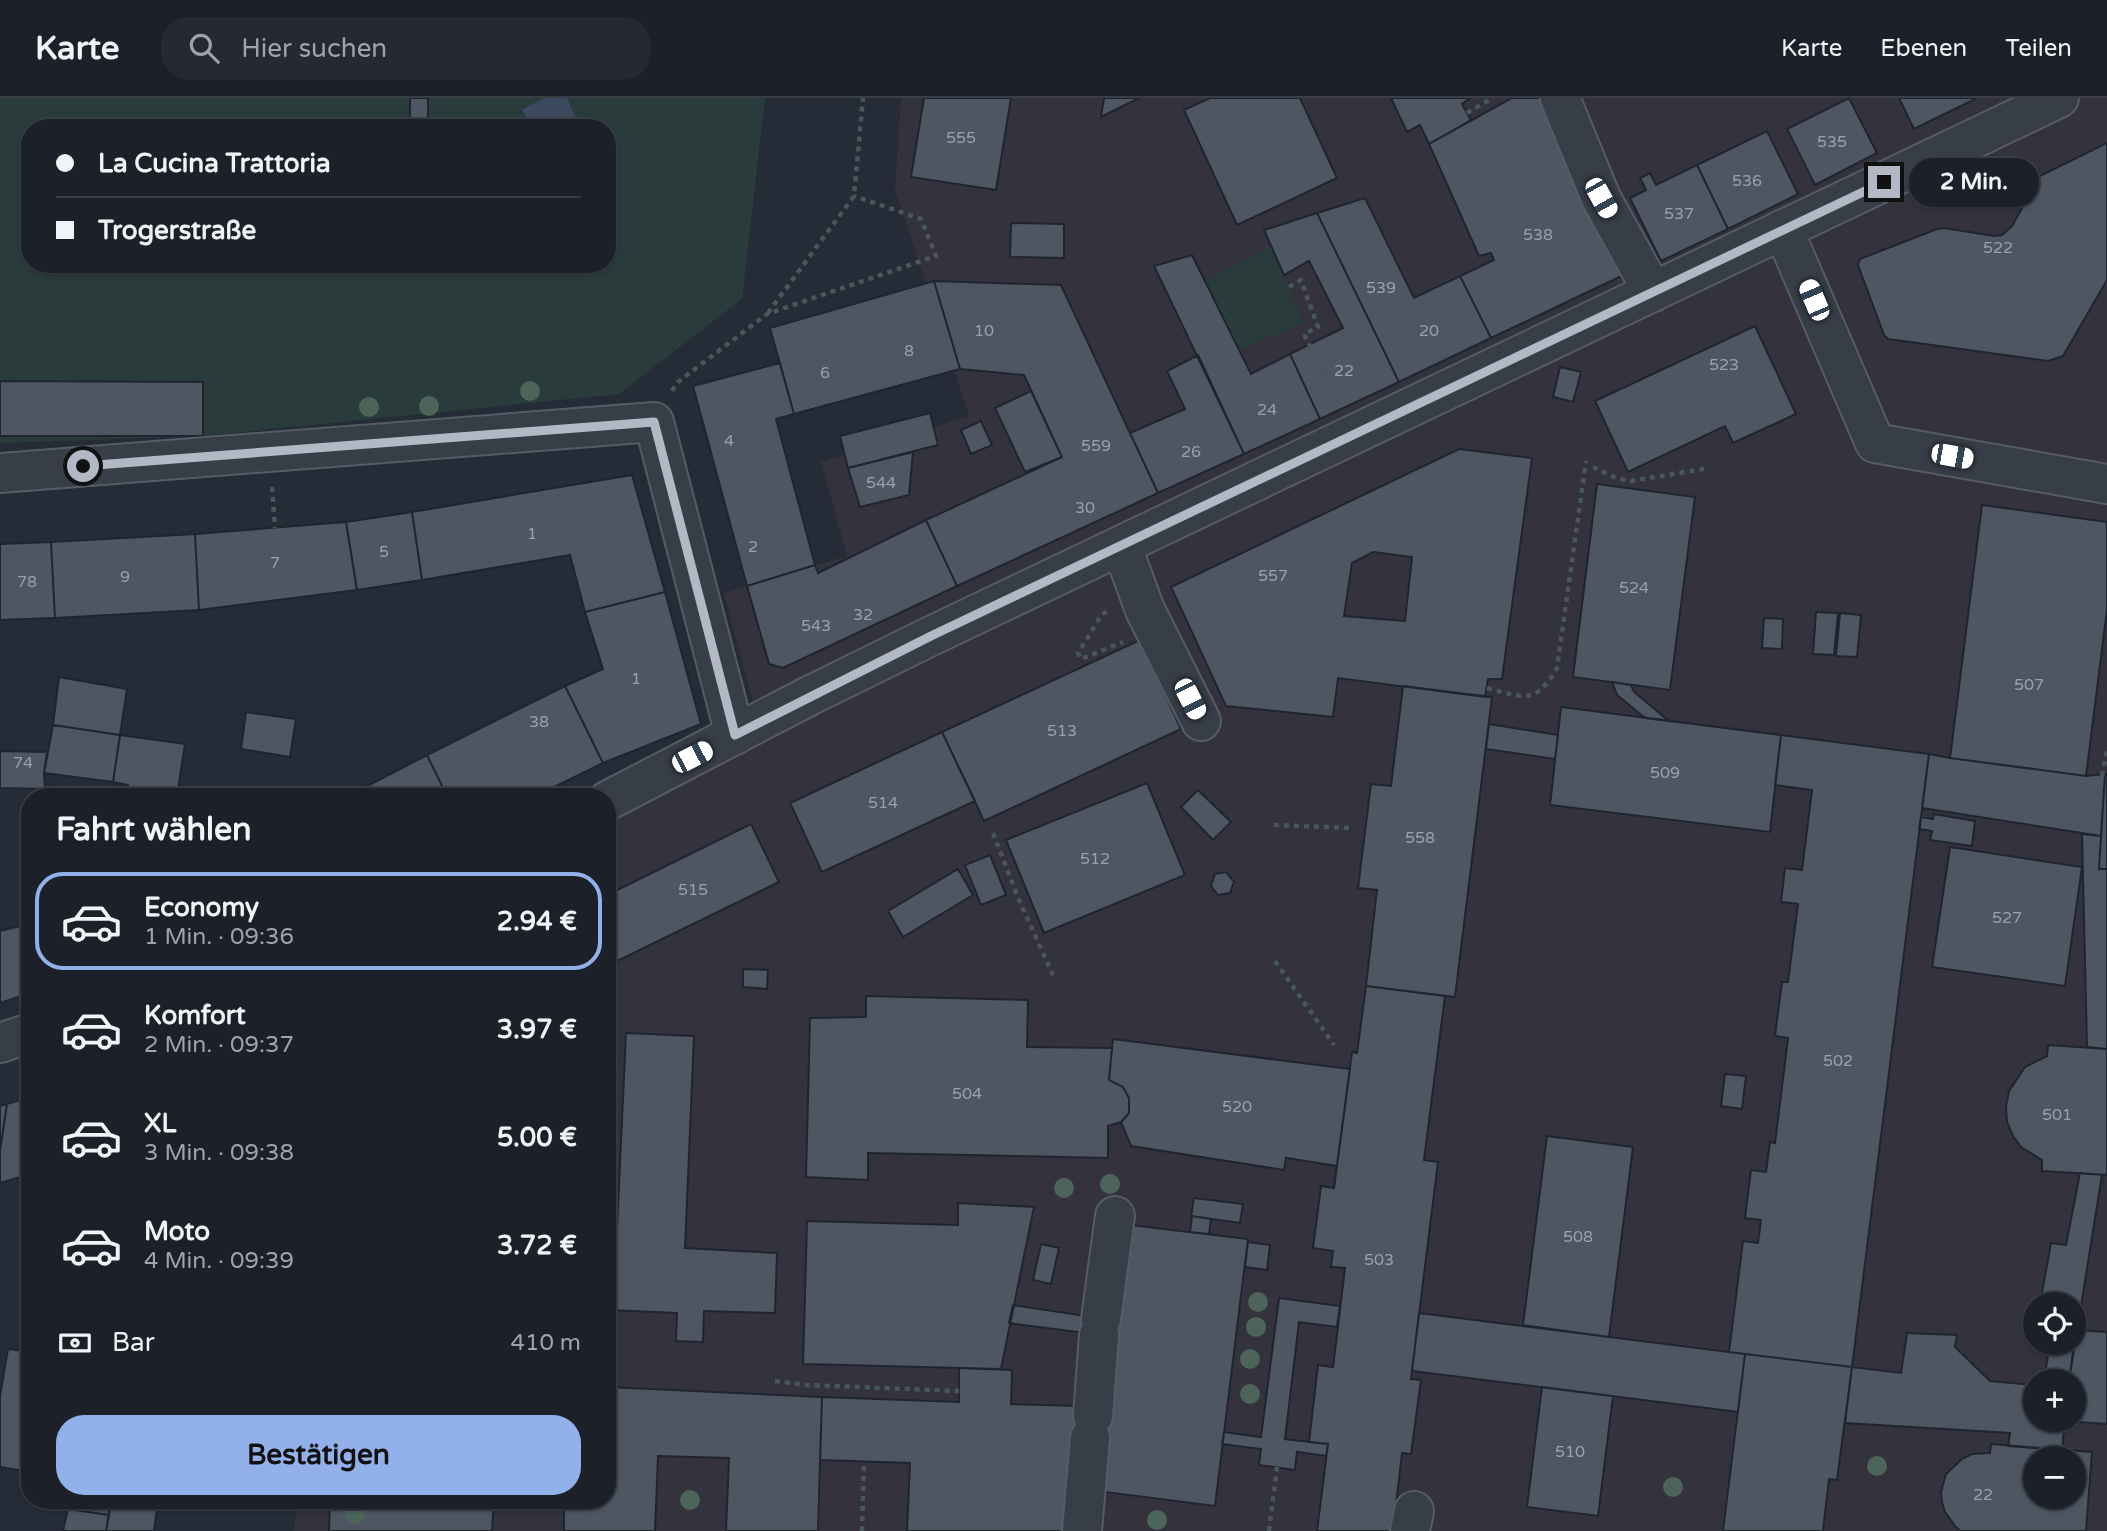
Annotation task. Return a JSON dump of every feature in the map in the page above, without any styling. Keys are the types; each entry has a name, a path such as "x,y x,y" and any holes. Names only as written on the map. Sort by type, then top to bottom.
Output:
{"street":[{"path":"1560,98 1601,198 1653,292"},
{"path":"616,796 809,696 2059,98"},
{"path":"1783,229 1875,443 2107,484"},
{"path":"0,473 654,422 735,735"},
{"path":"1122,547 1145,610 1201,721"},
{"path":"0,1043 21,1036"},
{"path":"1082,1531 1100,1327 1115,1216"}],"path":[{"path":"678,382 767,314 854,196 863,98"},
{"path":"1467,113 1483,100 1492,98"},
{"path":"767,314 936,256 921,219 854,196"},
{"path":"1289,287 1301,280 1318,327 1304,334 1353,436"},
{"path":"1487,688 1517,696 1531,696 1547,687 1557,668 1586,461"},
{"path":"1593,467 1616,478 1631,481 1709,468"},
{"path":"1102,614 1078,653 1081,659 1131,639"},
{"path":"2102,776 2107,750"},
{"path":"1274,825 1353,828"},
{"path":"993,833 1019,900 1053,975"},
{"path":"1275,961 1334,1045"},
{"path":"616,1020 618,1015"},
{"path":"775,1381 806,1385 959,1391"},
{"path":"862,1531 863,1462"},
{"path":"1269,1531 1277,1467"}],"shaded area":[{"path":"0,98 765,98 742,299 619,394 203,436 0,443"},
{"path":"901,98 2107,98 2107,1531 294,1531 296,1509 616,1509 616,814 763,740 724,593 847,556 821,462 969,416 895,189"},
{"path":"1271,247 1303,322 1239,351 1205,280"}],"water":[{"path":"544,98 567,98 576,119 528,119 522,110"}],"building":[{"path":"410,98 428,98 428,119 410,119"},
{"path":"924,98 1011,98 996,190 911,177"},
{"path":"1104,98 1139,98 1101,117"},
{"path":"1210,98 1300,98 1337,178 1237,225 1184,110"},
{"path":"1391,98 1470,98 1462,104 1471,120 1429,144 1420,125 1407,132"},
{"path":"1512,98 1542,98 1632,271 1491,338 1460,276 1494,260 1491,253 1479,256 1429,144"},
{"path":"1849,98 1877,153 1815,185 1787,129"},
{"path":"1899,98 1977,98 1914,129"},
{"path":"1767,131 1798,194 1728,229 1697,165"},
{"path":"2107,143 2107,280 2063,356 2048,361 1888,339 1884,335 1858,265 1860,259 1937,229 2002,235 2012,226 2040,176"},
{"path":"1697,165 1728,229 1661,261 1630,198 1646,190 1640,178 1650,173 1656,185"},
{"path":"1365,198 1414,298 1460,276 1491,338 1399,382 1317,213"},
{"path":"1317,213 1399,382 1320,419 1290,354 1343,328 1309,261 1284,275 1264,230"},
{"path":"1011,223 1064,224 1064,258 1010,257"},
{"path":"1192,255 1251,374 1290,354 1320,419 1244,454 1154,266"},
{"path":"934,281 1061,285 1158,493 957,586 926,520 1062,457 1024,375 960,369"},
{"path":"934,281 960,369 794,414 770,328"},
{"path":"1755,326 1796,414 1733,443 1725,426 1628,472 1595,401"},
{"path":"1198,355 1244,454 1158,493 1130,433 1185,409 1167,371"},
{"path":"780,363 794,414 776,419 815,565 747,586 693,386"},
{"path":"1560,367 1581,372 1573,402 1553,397"},
{"path":"0,381 203,382 203,436 0,436"},
{"path":"1031,391 1062,457 1025,472 995,408"},
{"path":"930,413 938,445 848,468 840,436"},
{"path":"981,421 992,445 971,454 961,430"},
{"path":"1459,449 1532,458 1502,679 1488,679 1485,697 1338,678 1333,717 1226,706 1171,587","holes":["1373,552 1412,557 1405,621 1344,616 1352,563"]},
{"path":"913,452 909,495 860,507 848,468"},
{"path":"632,475 665,592 585,612 570,555 422,580 412,512"},
{"path":"1597,484 1695,497 1670,690 1573,677"},
{"path":"1982,505 2107,522 2107,610 2086,776 1950,758"},
{"path":"412,512 422,580 357,590 346,522"},
{"path":"926,520 957,586 783,668 769,664 747,586 815,565 818,573"},
{"path":"346,522 357,590 199,610 195,534"},
{"path":"195,534 199,610 55,618 51,542"},
{"path":"51,542 55,618 0,620 0,544"},
{"path":"665,592 701,724 603,763 565,686 603,669 585,612"},
{"path":"1816,612 1838,613 1834,655 1813,654"},
{"path":"1840,613 1861,615 1857,657 1836,656"},
{"path":"1764,618 1783,619 1782,649 1762,648"},
{"path":"1140,640 1181,729 984,821 942,732"},
{"path":"59,677 127,689 120,735 53,725"},
{"path":"1612,682 1631,685 1634,692 1669,721 1645,718 1617,695"},
{"path":"565,686 603,763 552,788 443,788 427,755"},
{"path":"1403,686 1492,697 1455,997 1366,986 1377,890 1358,888 1371,784 1391,786"},
{"path":"1561,707 1781,735 1770,832 1550,805"},
{"path":"246,712 296,719 290,757 241,749"},
{"path":"1489,724 1558,735 1555,759 1486,749"},
{"path":"53,725 120,735 113,782 44,773"},
{"path":"942,732 975,801 822,872 790,803"},
{"path":"120,735 185,744 178,788 128,788 128,785 113,782"},
{"path":"1781,735 1929,754 1852,1367 1729,1352 1743,1241 1758,1243 1761,1220 1745,1218 1751,1170 1766,1172 1770,1142 1775,1143 1788,1038 1775,1036 1782,982 1788,982 1798,904 1781,902 1785,868 1802,870 1812,790 1775,785"},
{"path":"0,751 47,752 45,788 0,788"},
{"path":"1929,754 2086,776 2105,774 2101,836 1922,808"},
{"path":"427,755 443,788 363,788"},
{"path":"2105,774 2107,869 2099,869"},
{"path":"1147,783 1185,875 1044,933 1006,840"},
{"path":"1198,790 1231,822 1213,840 1181,807"},
{"path":"1934,814 1975,821 1972,846 1930,840 1932,831 1919,829 1921,817 1933,819"},
{"path":"751,824 779,882 616,962 616,891"},
{"path":"2082,834 2101,836 2099,869 2107,869 2107,1049 2087,1047"},
{"path":"1950,847 2082,867 2065,986 1932,967"},
{"path":"990,855 1006,895 981,905 965,865"},
{"path":"958,869 973,895 903,937 888,911"},
{"path":"1226,872 1234,882 1230,893 1218,895 1211,886 1215,874"},
{"path":"20,926 21,930 21,996 0,1003 0,931"},
{"path":"743,969 768,970 767,989 743,987"},
{"path":"1366,986 1445,996 1424,1160 1438,1162 1411,1379 1421,1380 1411,1454 1402,1453 1393,1531 1317,1531 1328,1444 1309,1442 1318,1365 1333,1367 1345,1268 1331,1267 1333,1251 1313,1248 1321,1186 1334,1188 1352,1052 1357,1053"},
{"path":"866,996 1028,1000 1027,1047 1112,1048 1109,1080 1123,1087 1129,1098 1129,1113 1121,1122 1108,1126 1108,1158 868,1153 868,1180 806,1177 810,1018 866,1017"},
{"path":"626,1033 694,1036 685,1248 777,1253 775,1313 704,1311 703,1342 676,1341 677,1313 616,1310 616,1250"},
{"path":"1113,1039 1350,1069 1337,1166 1286,1158 1284,1170 1131,1146 1121,1122 1129,1113 1129,1098 1123,1087 1109,1080"},
{"path":"2048,1045 2107,1049 2107,1175 2042,1171 2042,1160 2021,1147 2013,1136 2007,1122 2009,1091 2025,1067 2047,1056"},
{"path":"1725,1074 1746,1076 1742,1109 1721,1106"},
{"path":"21,1100 21,1177 0,1183 0,1151 7,1104"},
{"path":"7,1104 0,1151 0,1106"},
{"path":"1547,1136 1633,1147 1609,1337 1523,1325"},
{"path":"2080,1173 2102,1175 2083,1292 2042,1292 2051,1243 2066,1245"},
{"path":"1194,1198 1243,1204 1240,1223 1191,1216"},
{"path":"958,1203 1034,1207 1001,1369 803,1364 807,1221 958,1225"},
{"path":"1192,1216 1211,1219 1209,1234 1190,1232"},
{"path":"1130,1225 1248,1239 1215,1506 1097,1491"},
{"path":"1248,1242 1270,1245 1267,1270 1245,1267"},
{"path":"1041,1244 1059,1248 1051,1284 1033,1280"},
{"path":"1279,1298 1340,1306 1337,1327 1299,1322 1285,1439 1328,1444 1326,1456 1297,1452 1295,1470 1259,1465 1261,1449 1222,1444 1224,1432 1261,1437"},
{"path":"1013,1305 1119,1321 1116,1337 1009,1323"},
{"path":"1419,1313 1745,1354 1738,1412 1412,1371"},
{"path":"2086,1331 2107,1332 2107,1424 2086,1423 2086,1369 2071,1369 2073,1355 2086,1355"},
{"path":"1907,1333 1957,1335 1955,1347 1990,1381 2023,1384 2023,1432 2064,1432 2062,1446 2008,1446 2010,1433 1845,1423 1852,1367 1901,1373"},
{"path":"8,1349 21,1351 21,1470 0,1467 0,1396"},
{"path":"1745,1354 1852,1367 1837,1480 1829,1479 1823,1531 1723,1531"},
{"path":"2048,1355 2073,1355 2071,1369 2046,1369"},
{"path":"959,1368 1012,1370 1011,1404 1080,1406 1064,1531 907,1531 910,1463 820,1460 822,1397 959,1402"},
{"path":"616,1387 822,1397 818,1531 726,1531 729,1458 658,1456 655,1531 564,1531 564,1509 616,1509"},
{"path":"1542,1387 1613,1396 1598,1516 1527,1507"},
{"path":"1991,1444 2023,1447 2023,1509 2086,1509 2086,1452 2092,1452 2086,1531 1961,1531 1945,1512 1941,1492 1946,1474 1962,1459 1972,1454 1990,1453"},
{"path":"68,1509 110,1509 109,1515"},
{"path":"68,1509 109,1515 106,1531 63,1531"},
{"path":"110,1509 157,1509 154,1531 106,1531"},
{"path":"330,1509 493,1509 492,1531 329,1531"}],"route":[{"path":"83,466 654,422 735,735 931,636 1884,182"}]}
